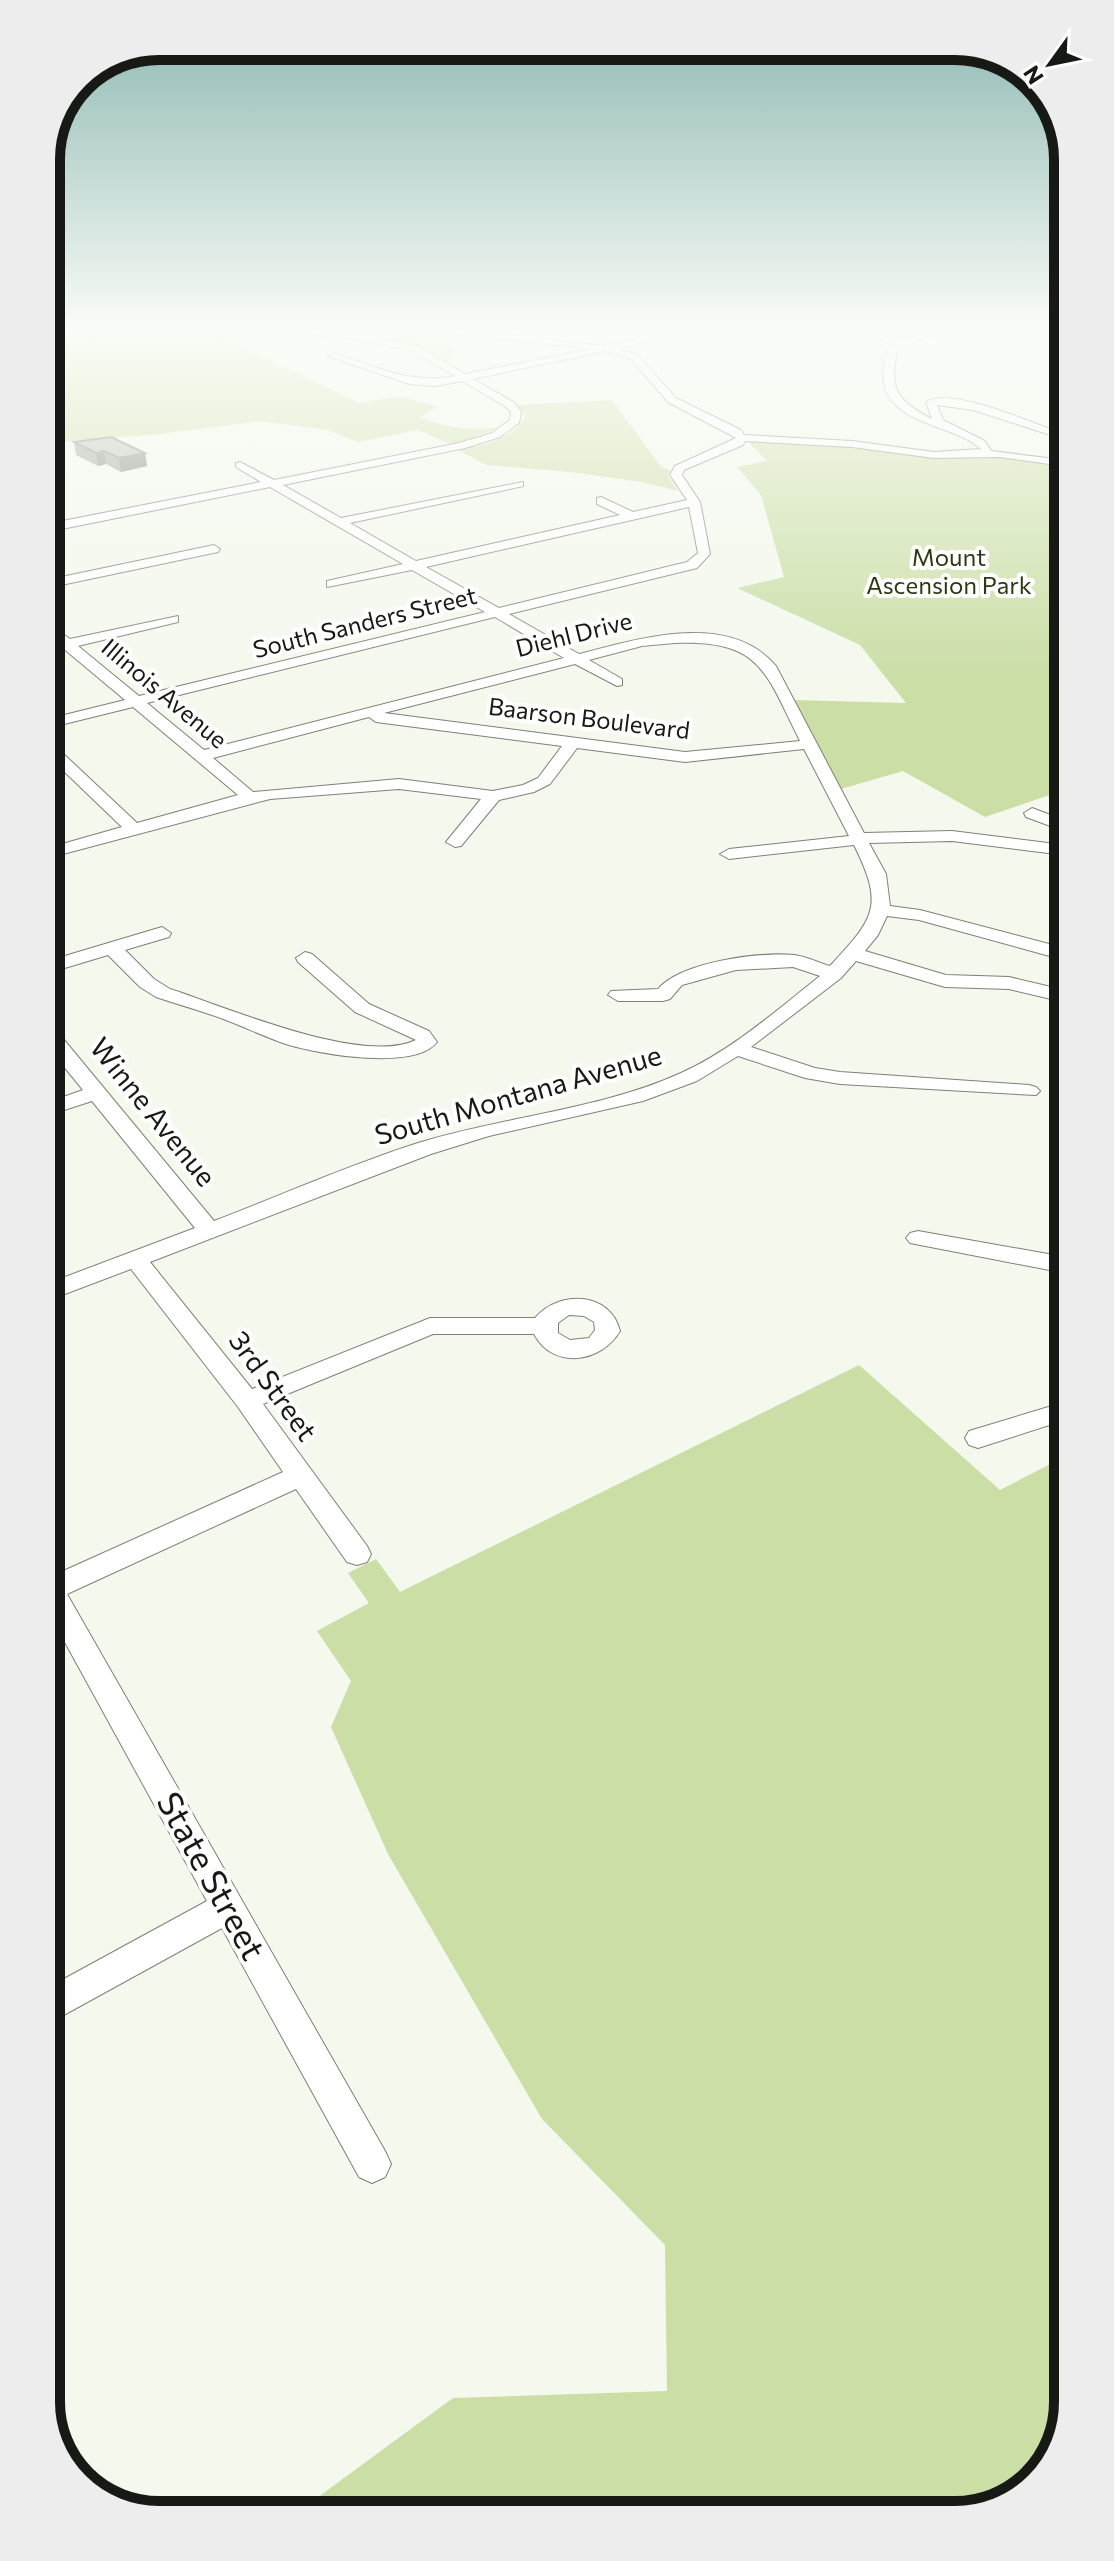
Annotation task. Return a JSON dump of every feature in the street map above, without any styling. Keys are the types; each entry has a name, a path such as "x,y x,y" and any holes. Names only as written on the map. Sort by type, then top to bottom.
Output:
{"street":[{"path":"60,525 453,448"},
{"path":"332,584 694,502 676,475 679,468 730,448"},
{"path":"878,448 934,455 983,454 1054,462"},
{"path":"983,454 986,448"},
{"path":"240,465 617,682"},
{"path":"338,522 519,484"},
{"path":"601,501 632,516"},
{"name":"South Sanders Street","path":"60,720 692,565 704,554 694,502"},
{"path":"60,581 214,549"},
{"path":"60,645 173,619"},
{"name":"Illinois Avenue","path":"60,638 250,797"},
{"name":"Diehl Drive","path":"201,756 660,639 709,639 741,647 759,656 769,666 859,837"},
{"name":"Baarson Boulevard","path":"362,715 695,757 810,744"},
{"path":"60,850 250,797 399,784 493,796 528,789 544,781 574,741"},
{"path":"60,759 133,829"},
{"path":"455,842 493,796"},
{"path":"1032,813 1054,822"},
{"path":"859,837 881,886 881,910 920,915 1054,951"},
{"path":"729,854 842,843 859,837 991,839 1054,848"},
{"name":"South Montana Avenue","path":"60,1288 361,1171 453,1140 606,1105 690,1077 736,1049 834,974 869,935 881,910"},
{"path":"60,963 162,933"},
{"path":"112,948 147,983 163,993 301,1042 396,1051 417,1050 427,1042 422,1035 362,1008 305,958"},
{"path":"854,954 945,981 1009,983 1054,994"},
{"path":"618,995 663,995 675,981 735,964 795,961 834,974"},
{"name":"Winne Avenue","path":"60,1047 210,1231"},
{"path":"736,1049 812,1074 1029,1091"},
{"path":"60,1105 98,1092"},
{"path":"918,1238 1054,1263"},
{"name":"3rd Street","path":"135,1259 247,1401 357,1554"},
{"path":"247,1401 430,1326 477,1323 544,1326"},
{"path":"978,1438 1054,1414"},
{"path":"60,1584 299,1476"},
{"name":"State Street","path":"60,1607 372,2164"},
{"path":"60,2000 228,1907"}],"green space":[{"path":"647,448 662,468 670,470 668,477 678,491 642,482 571,472 486,465 458,450"},
{"name":"Mount Ascension Park","path":"754,448 866,448 915,455 1054,459 1054,793 985,817 903,771 841,789 793,700 906,703 860,645 737,588 784,577 761,495 737,467 767,461"},
{"path":"859,1365 1000,1490 1054,1462 1054,2402 1049,2434 1041,2451 1025,2472 1010,2484 987,2496 955,2501 313,2501 453,2398 667,2391 665,2245 542,2119 388,1854 331,1727 351,1681 317,1631 369,1603 348,1573 376,1559 400,1592"}],"building":[{"path":"85,448 133,448 145,453 119,458 104,451 96,453"}]}
